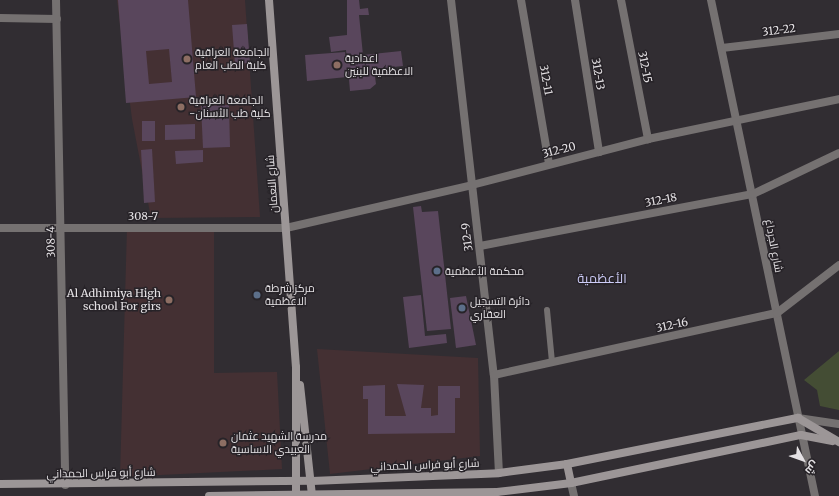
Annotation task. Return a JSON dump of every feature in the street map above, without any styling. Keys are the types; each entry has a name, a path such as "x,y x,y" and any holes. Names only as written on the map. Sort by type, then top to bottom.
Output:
{"street":[{"name":"308-4","path":"56,0 62,227 64,485"},
{"name":"شارع النعمان","path":"270,0 296,367 312,481 312,495"},
{"name":"312-9","path":"451,0 494,375 499,473"},
{"name":"312-11","path":"521,0 549,164"},
{"name":"312-13","path":"575,0 598,152"},
{"name":"312-15","path":"621,0 648,139"},
{"name":"شارع الجرداغ","path":"711,0 815,496"},
{"path":"0,18 57,19"},
{"name":"312-22","path":"722,48 839,34"},
{"name":"312-20","path":"286,228 472,185 648,139 839,99"},
{"name":"312-18","path":"480,246 752,194 839,153"},
{"name":"308-7","path":"0,228 286,228"},
{"name":"312-16","path":"494,375 777,313 838,267"},
{"name":"شارع النعمان","path":"296,367 296,495"},
{"path":"798,418 839,424"},
{"path":"798,418 839,443"},
{"name":"شارع أبو فراس الحمداني","path":"0,484 64,485 312,481 499,473 567,464 798,418"},
{"path":"209,496 497,494 571,483 801,435 839,443"},
{"path":"567,464 574,496"}],"lane":[{"path":"547,310 552,362"}],"shaded area":[{"name":"الجامعة العراقية كلية الطب العام","path":"117,0 245,0 260,217 151,218 132,119"},
{"name":"Al Adhimiya High school For girs","path":"127,227 214,227 214,373 277,372 282,469 120,477"},
{"path":"317,349 478,358 480,456 330,474"}],"green space":[{"path":"839,351 839,410 820,406 817,390 804,380"}],"building":[{"path":"118,0 188,0 196,97 126,103","holes":["169,49 172,82 149,84 146,51"]},
{"path":"347,0 359,0 360,9 368,8 369,15 359,15 363,55 401,51 403,66 374,69 376,84 370,89 350,91 348,68 347,77 307,81 305,55 345,52 347,60 346,50 331,52 329,37 347,35"},
{"path":"247,24 250,63 235,64 232,25"},
{"path":"229,105 230,147 203,148 201,106"},
{"path":"142,121 155,121 155,141 142,141"},
{"path":"195,124 195,139 165,140 165,125"},
{"path":"152,149 155,202 144,203 141,150"},
{"path":"203,150 203,162 176,164 175,151"},
{"path":"421,206 422,212 438,211 451,329 427,331 413,207"},
{"path":"421,295 425,336 446,334 447,343 409,348 403,297"},
{"path":"466,296 476,345 456,348 450,298"},
{"path":"397,384 424,385 421,408 431,408 431,416 438,415 438,386 460,386 460,398 455,398 455,433 368,434 368,399 363,399 363,386 385,385 385,416 406,416"}],"place":[{"name":"الجامعة العراقية كلية الطب العام","path":"187,59"},
{"name":"اعدادية الاعظمية للبنين","path":"337,65"},
{"name":"الجامعة العراقية -كلية طب الأسنان","path":"181,107"},
{"name":"محكمة الأعظمية","path":"437,271"},
{"name":"مركز شرطة الاعظمية","path":"257,295"},
{"name":"Al Adhimiya High school For girs","path":"169,300"},
{"name":"دائرة التسجيل العقاري","path":"462,308"},
{"name":"مدرسة الشهيد عثمان العبيدي الاساسية","path":"223,443"}],"district":[{"name":"الأعظمية","path":"602,279"}]}
